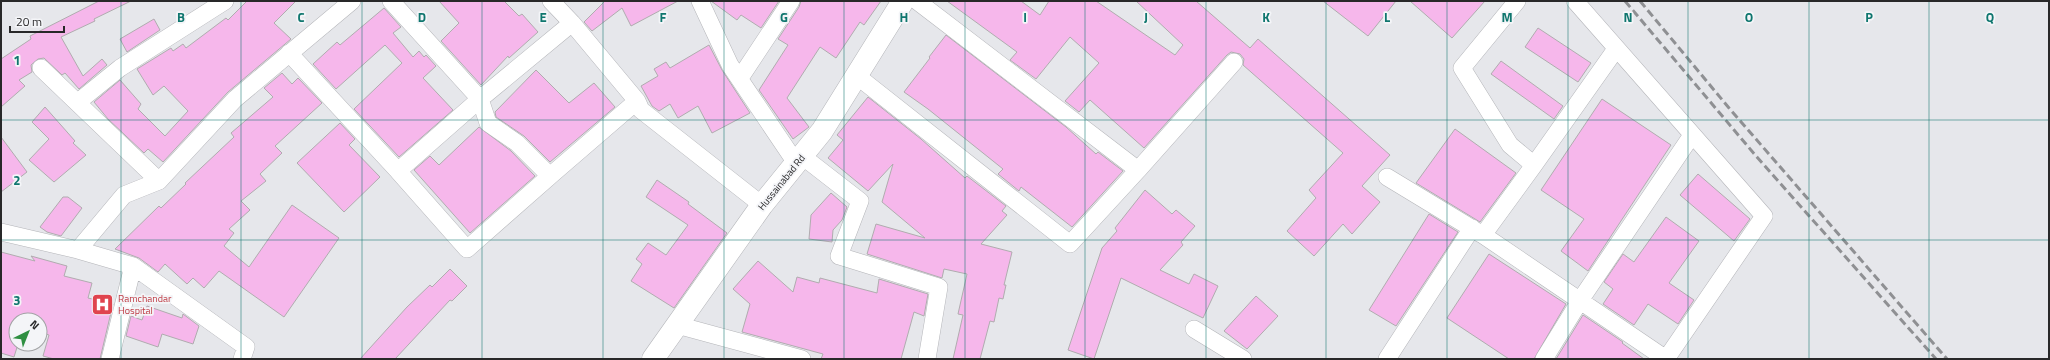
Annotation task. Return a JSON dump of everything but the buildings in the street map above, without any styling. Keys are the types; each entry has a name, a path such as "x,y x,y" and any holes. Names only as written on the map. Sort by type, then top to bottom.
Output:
{"street":[{"path":"78,102 120,68 225,1"},
{"path":"391,1 480,99 488,123 517,143 550,176"},
{"path":"551,1 572,23 637,101 641,110 762,205"},
{"path":"701,1 730,64 799,160 860,201 839,256 939,287 927,359"},
{"path":"740,78 791,1"},
{"name":"Hussainabad Rd","path":"653,359 762,205 822,131 904,1"},
{"path":"917,1 1138,170"},
{"path":"1517,1 1462,68 1510,145 1534,165"},
{"path":"1387,176 1477,231 1581,299 1666,359 1764,216 1575,1"},
{"path":"78,250 124,195 159,181 235,99 348,2"},
{"path":"398,172 480,99 572,23"},
{"path":"1387,359 1477,231 1534,165 1616,49"},
{"path":"289,53 467,250 637,101"},
{"path":"857,76 1070,244 1234,62"},
{"path":"41,68 159,181"},
{"path":"1544,359 1581,299 1692,135"},
{"path":"1,232 78,250 133,266 246,347 242,359"},
{"path":"110,359 133,266"},
{"path":"677,325 802,359"},
{"path":"1194,328 1243,359"}],"railway":[{"path":"1625,1 1756,156 1936,359"},
{"path":"1640,1 1729,108 1947,359"}],"place":[{"name":"Ramchandar Hospital","path":"102,304"}]}
